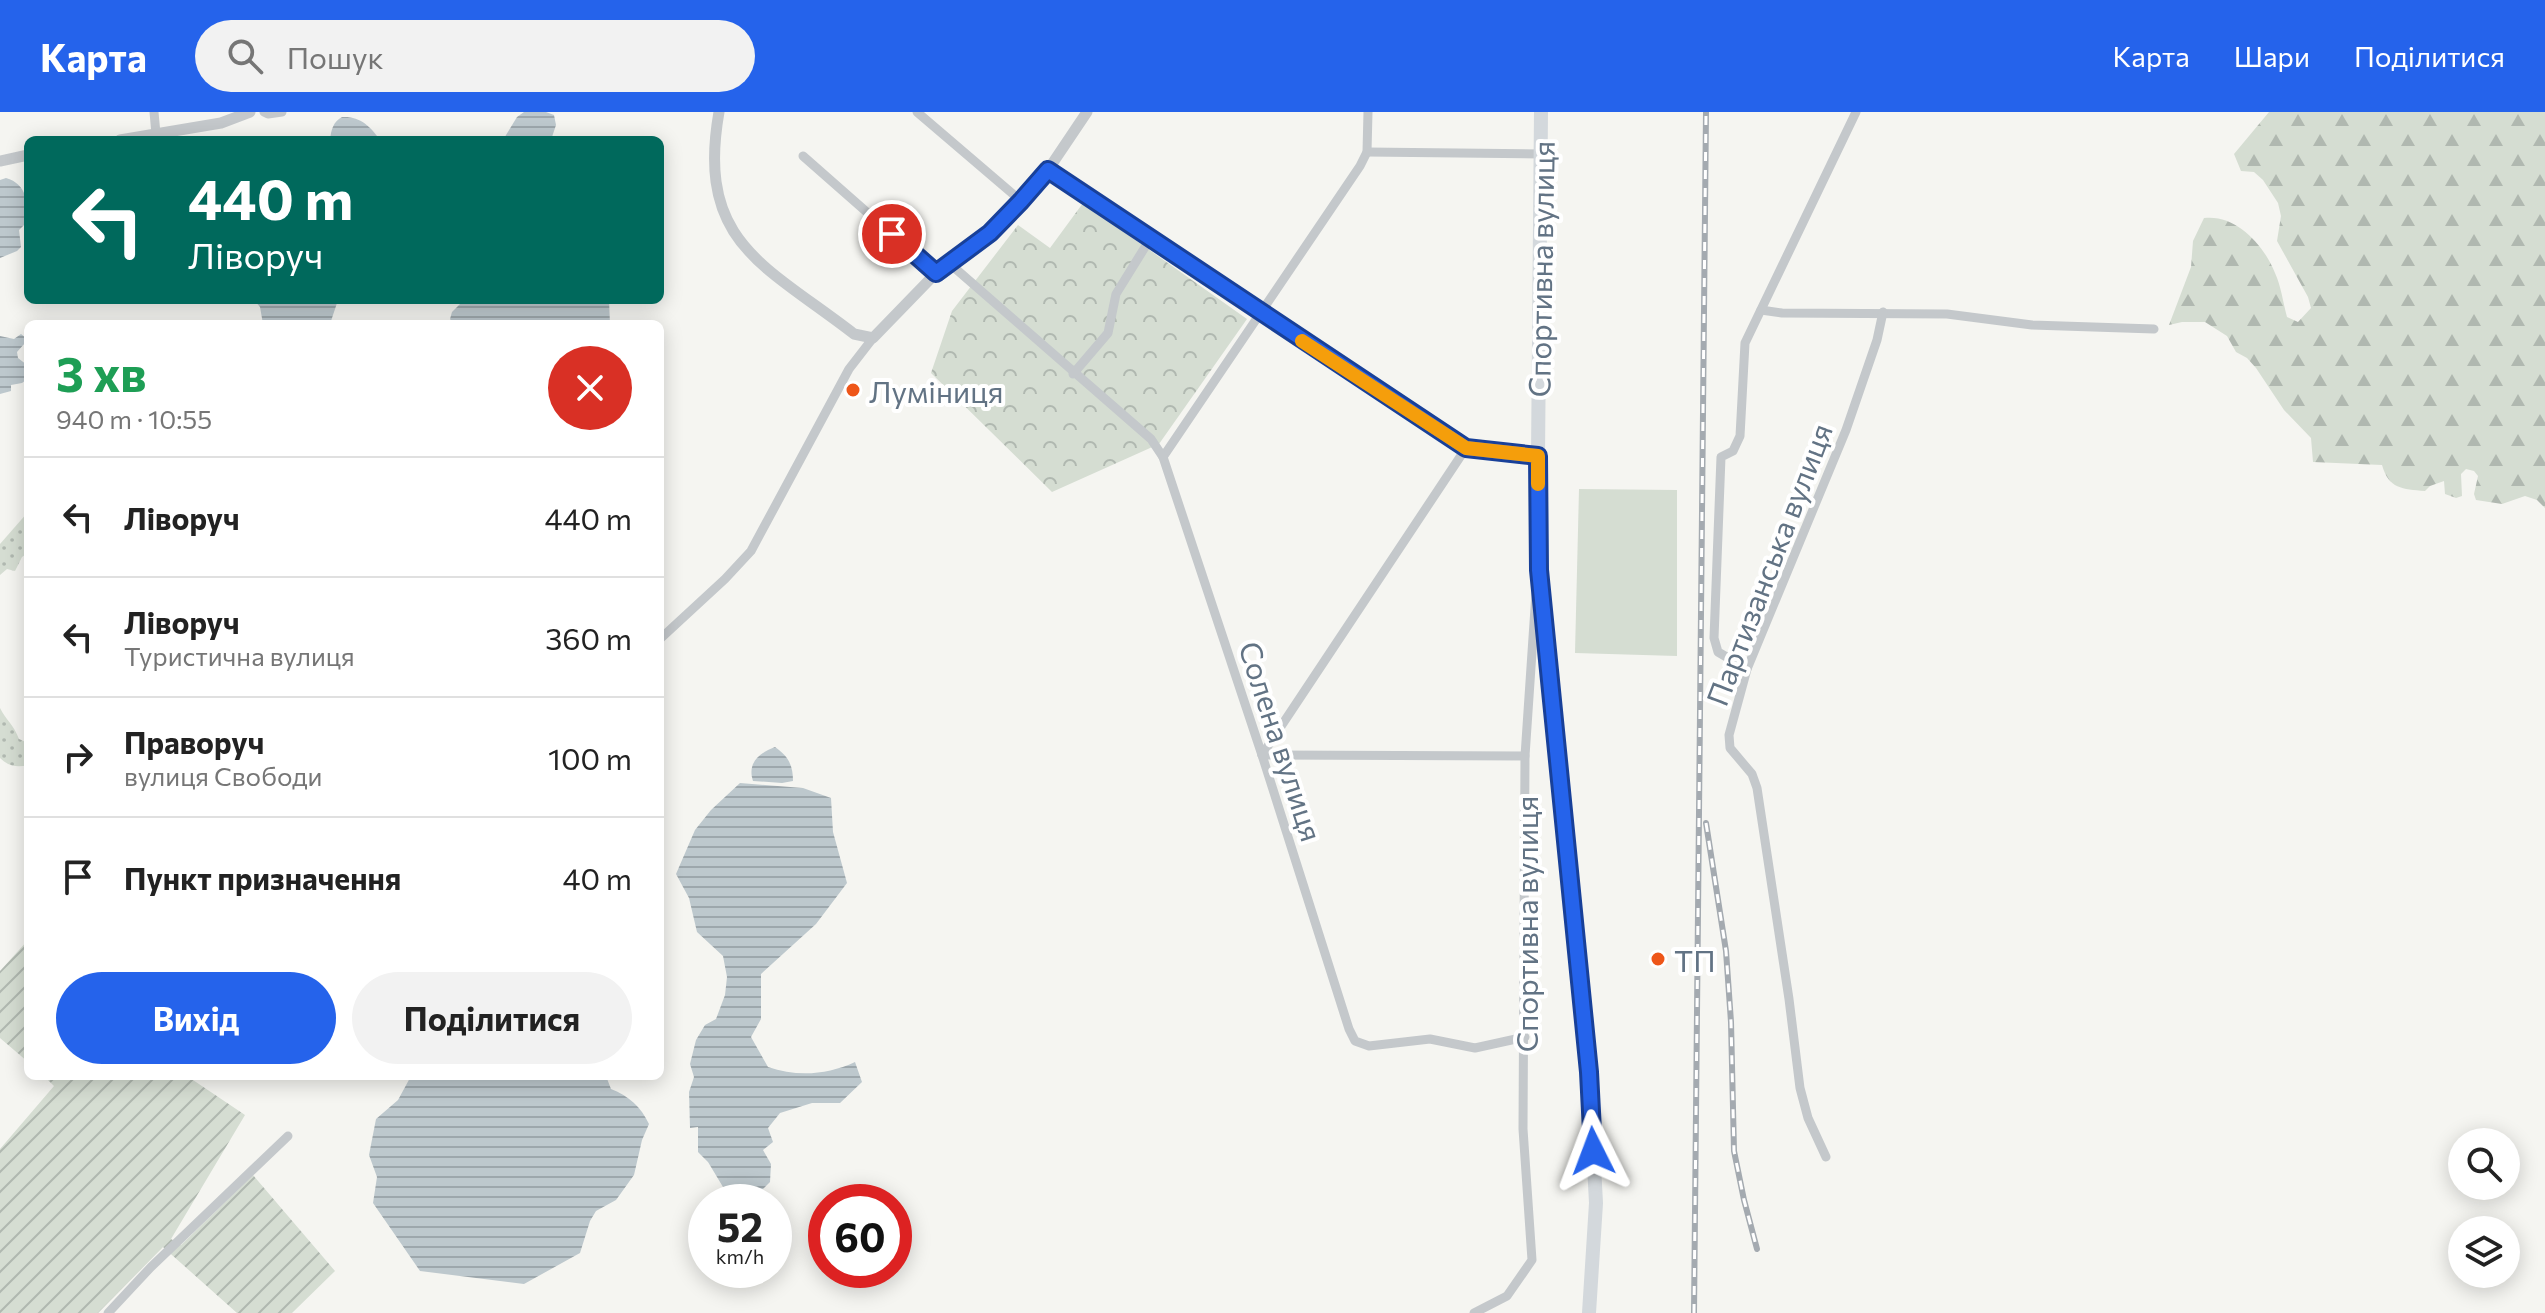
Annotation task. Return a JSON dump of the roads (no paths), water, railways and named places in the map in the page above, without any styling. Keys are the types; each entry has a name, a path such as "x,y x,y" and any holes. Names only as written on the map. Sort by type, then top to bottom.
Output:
{"main road":[{"name":"Спортивна вулиця","path":"1541,112 1539,570 1589,1072 1596,1203 1589,1313"}],"street":[{"path":"154,112 156,134"},
{"path":"144,136 221,123 250,112"},
{"path":"264,112 282,112"},
{"path":"719,112 715,188 723,214 739,242 761,265 854,334 873,338"},
{"path":"917,112 1021,201"},
{"path":"664,635 751,551 849,369 873,338 936,273 990,233 1021,201 1048,170 1087,112"},
{"path":"949,263 1151,439 1163,457 1360,166 1367,152 1368,112"},
{"path":"1747,669 1718,652 1714,638 1721,457 1733,451 1740,436 1745,343 1856,112"},
{"path":"1367,152 1541,154"},
{"path":"0,161 24,156"},
{"path":"803,156 936,273"},
{"path":"1048,170 1466,448 1538,456"},
{"path":"1073,374 1108,333 1116,294 1150,239"},
{"path":"1761,310 1782,313 1947,314 2032,325 2154,329"},
{"name":"Партизанська вулиця","path":"1826,1157 1808,1118 1800,1088 1757,788 1752,774 1730,748 1729,735 1747,669 1846,430 1877,340 1883,312"},
{"path":"1262,755 1466,448"},
{"name":"Солена вулиця","path":"1163,457 1355,1041 1369,1046 1430,1039 1475,1048 1525,1037"},
{"name":"Спортивна вулиця","path":"1474,1313 1507,1296 1532,1260 1523,1129 1525,756 1539,570"},
{"path":"1262,755 1525,756"},
{"path":"108,1313 151,1267 288,1136"}],"railway":[{"path":"1694,1313 1706,112"},
{"path":"1706,823 1726,951 1734,1151 1757,1249"}],"place":[{"name":"Луміниця","path":"853,390"},
{"name":"ТП","path":"1658,959"}]}
